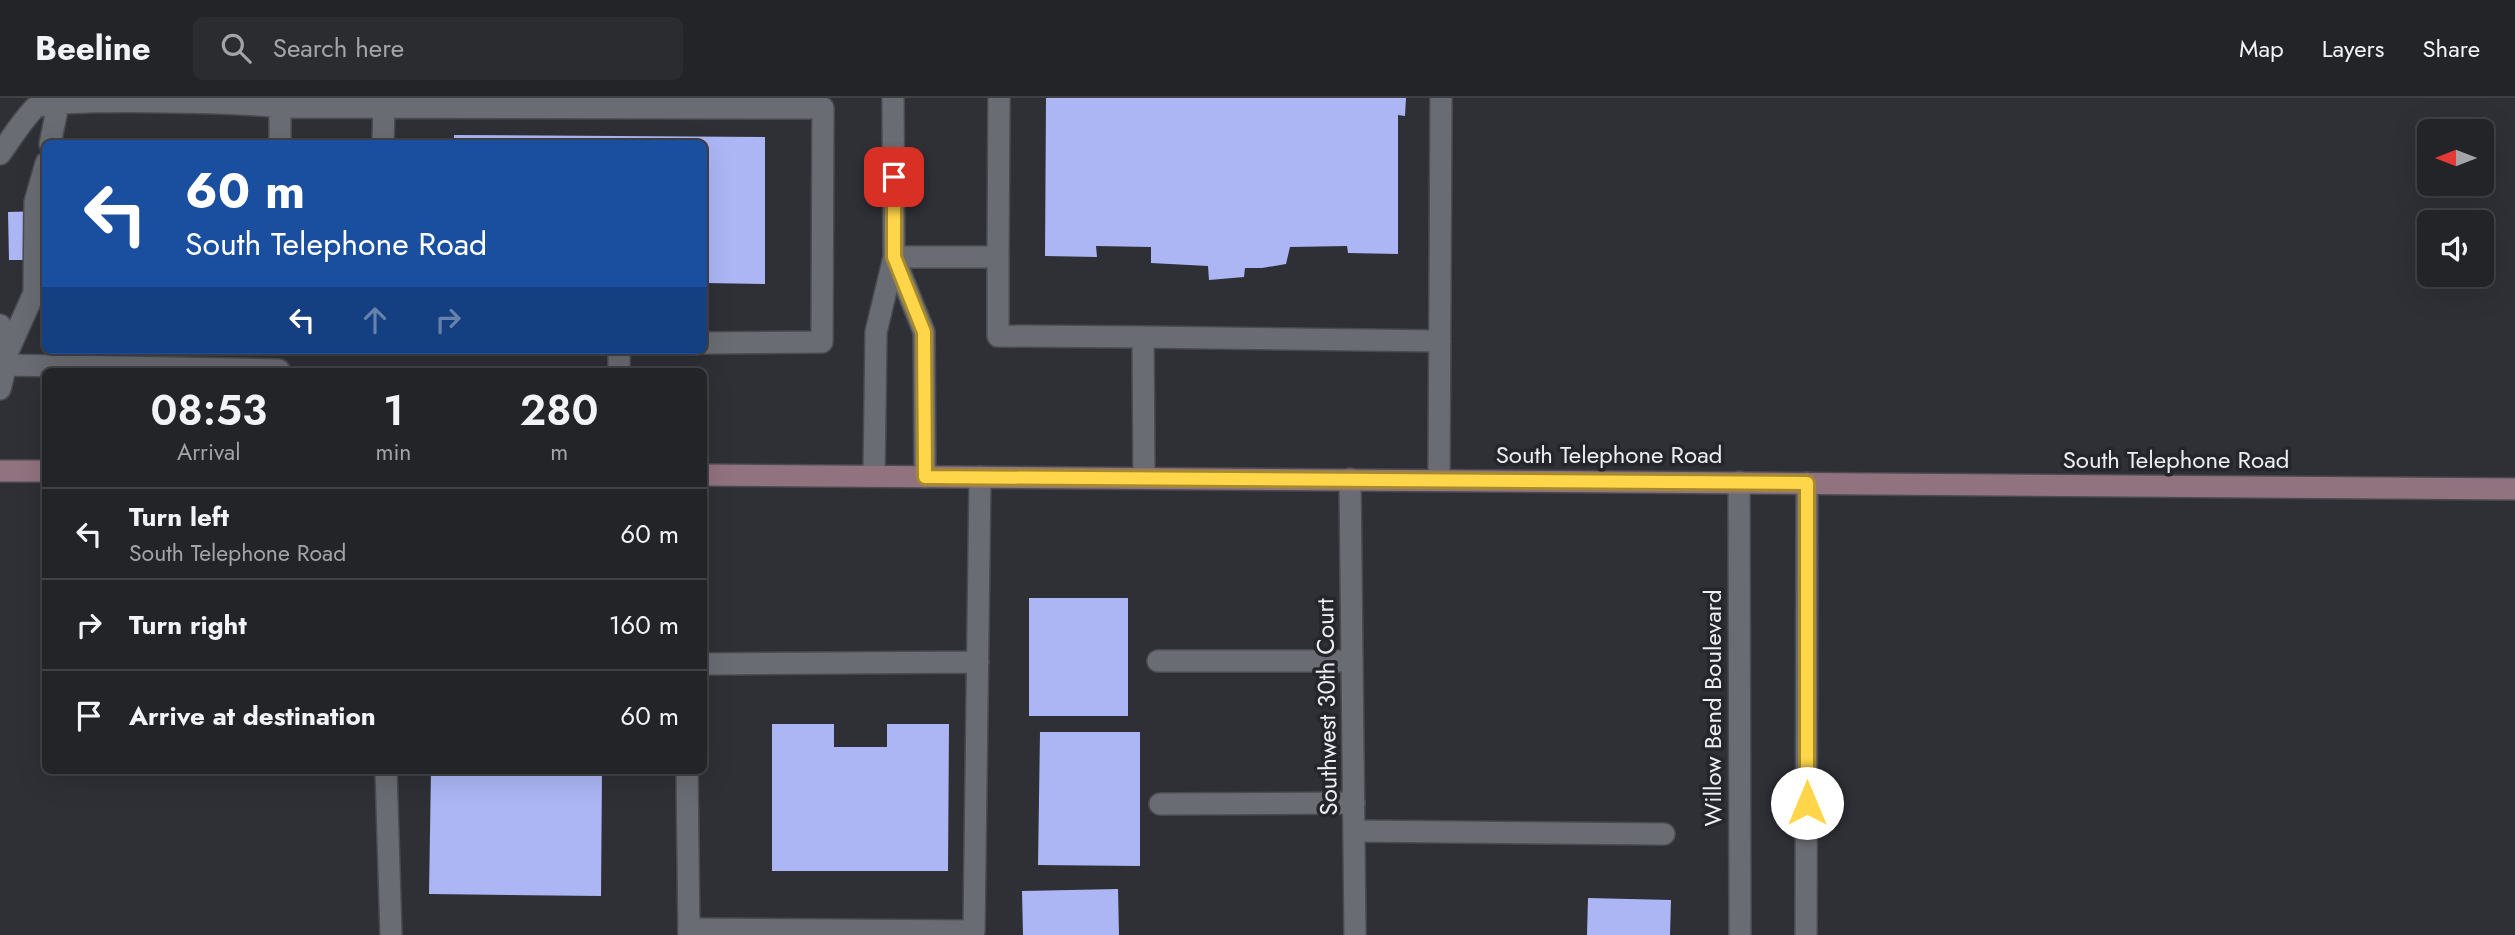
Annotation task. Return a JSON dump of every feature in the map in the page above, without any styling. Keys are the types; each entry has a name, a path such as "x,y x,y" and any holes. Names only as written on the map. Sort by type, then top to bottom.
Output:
{"main road":[{"path":"0,471 42,471"},
{"name":"South Telephone Road","path":"707,475 2515,489"}],"street":[{"path":"0,154 36,107 64,98 213,100 280,107 823,107 822,342 707,343"},
{"path":"874,476 876,332 894,257 893,98"},
{"path":"999,98 998,337 1440,341"},
{"path":"1439,480 1441,98"},
{"path":"51,140 59,100"},
{"path":"280,107 280,140"},
{"path":"383,140 384,107"},
{"path":"0,389 5,362 34,293 35,202 42,177"},
{"path":"894,257 998,257"},
{"path":"894,257 924,332 925,477"},
{"path":"0,325 5,362"},
{"path":"1143,337 1144,478"},
{"path":"5,362 279,364"},
{"path":"687,774 689,932 974,931 979,477"},
{"name":"Southwest 30th Court","path":"1350,479 1355,935"},
{"name":"Willow Bend Boulevard","path":"1739,482 1740,935"},
{"path":"1806,935 1807,483"},
{"path":"1158,661 1352,660"},
{"path":"707,664 978,662"},
{"path":"386,774 391,935"},
{"path":"1160,804 1354,803"},
{"path":"1354,831 1664,834"}],"building":[{"path":"1046,98 1406,98 1405,116 1398,115 1398,254 1348,253 1347,246 1290,247 1286,264 1245,268 1244,277 1209,280 1208,266 1151,263 1151,247 1096,246 1097,257 1045,256"},
{"path":"454,135 765,137 765,284 707,283 707,140 454,140"},
{"path":"42,211 42,260 9,260 8,212"},
{"path":"1029,598 1128,598 1128,716 1029,716"},
{"path":"772,724 834,724 834,747 887,747 887,724 949,724 948,871 772,871"},
{"path":"1040,732 1140,732 1140,866 1038,865"},
{"path":"431,774 602,774 601,896 429,894"},
{"path":"1118,889 1119,935 1023,935 1022,891"},
{"path":"1588,898 1671,900 1670,935 1587,935"}],"route":[{"path":"894,177 894,257 924,332 925,477 1807,483 1807,803"}]}
